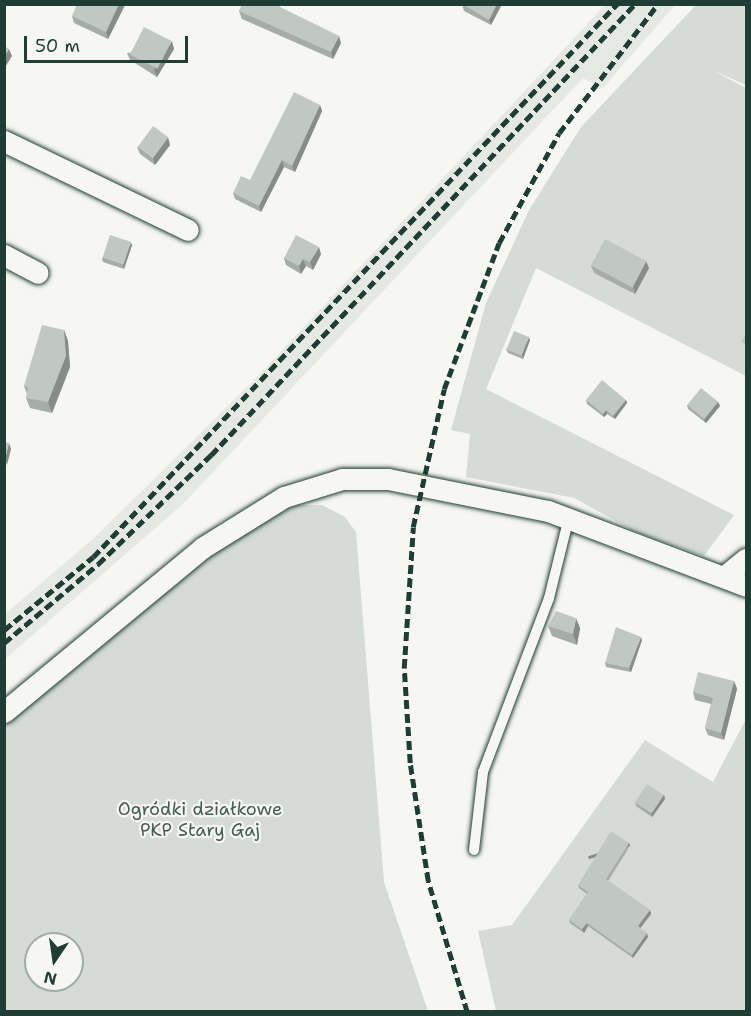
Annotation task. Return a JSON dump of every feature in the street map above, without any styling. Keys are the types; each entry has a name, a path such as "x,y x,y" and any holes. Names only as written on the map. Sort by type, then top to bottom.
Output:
{"street":[{"path":"4,141 188,230"},
{"path":"4,255 38,273"},
{"path":"4,712 202,548 261,509 311,485 388,479 569,517 726,575 747,586"},
{"path":"726,575 747,559"}],"lane":[{"path":"474,850 483,772 549,598 569,517"}],"shaded area":[{"path":"605,5 675,5 602,89 583,78 183,504 5,659 5,614 94,538 258,376"}],"green space":[{"path":"696,5 746,5 746,85 712,70 746,88 746,376 536,268 486,389 734,515 704,556 636,532 574,498 466,477 470,434 451,430 486,303 529,210 581,127"},
{"name":"Ogródki działkowe PKP Stary Gaj","path":"289,505 322,505 345,517 356,532 384,882 428,1011 5,1012 5,722 212,552"},
{"path":"746,719 746,1011 496,1011 478,931 512,925 645,740 713,782"}],"building":[{"path":"77,4 119,4 106,32 72,16"},
{"path":"242,4 274,4 339,36 331,52 239,11"},
{"path":"462,4 497,4 489,20"},
{"path":"144,27 172,41 158,69 130,55"},
{"path":"4,46 9,49 4,57"},
{"path":"294,92 320,105 292,166 282,160 259,206 233,193 241,176 250,180"},
{"path":"153,126 168,137 153,158 138,147"},
{"path":"110,235 131,242 124,265 103,258"},
{"path":"296,235 319,247 310,262 303,259 299,266 284,258"},
{"path":"605,239 646,261 632,288 591,265"},
{"path":"42,325 64,330 66,356 48,402 26,398 28,387 24,386"},
{"path":"514,331 529,337 521,356 507,350"},
{"path":"747,334 747,346 741,341"},
{"path":"602,380 626,400 613,416 606,410 603,414 586,400"},
{"path":"701,388 718,402 704,419 687,405"},
{"path":"4,442 9,443 5,458 4,458"},
{"path":"556,611 576,618 573,634 548,626"},
{"path":"616,627 641,637 629,668 605,663"},
{"path":"698,672 734,681 721,733 705,728 713,698 693,692"},
{"path":"647,784 664,795 652,813 635,802"},
{"path":"611,831 629,843 606,879 650,910 638,926 647,933 632,955 587,923 582,929 569,920 588,892 578,885"}],"railway":[{"path":"4,630 93,557 617,4"},
{"path":"4,643 98,564 211,455 635,4"},
{"path":"467,1012 428,881 410,763 404,668 413,527 444,389 499,243 559,133 658,4"}]}
